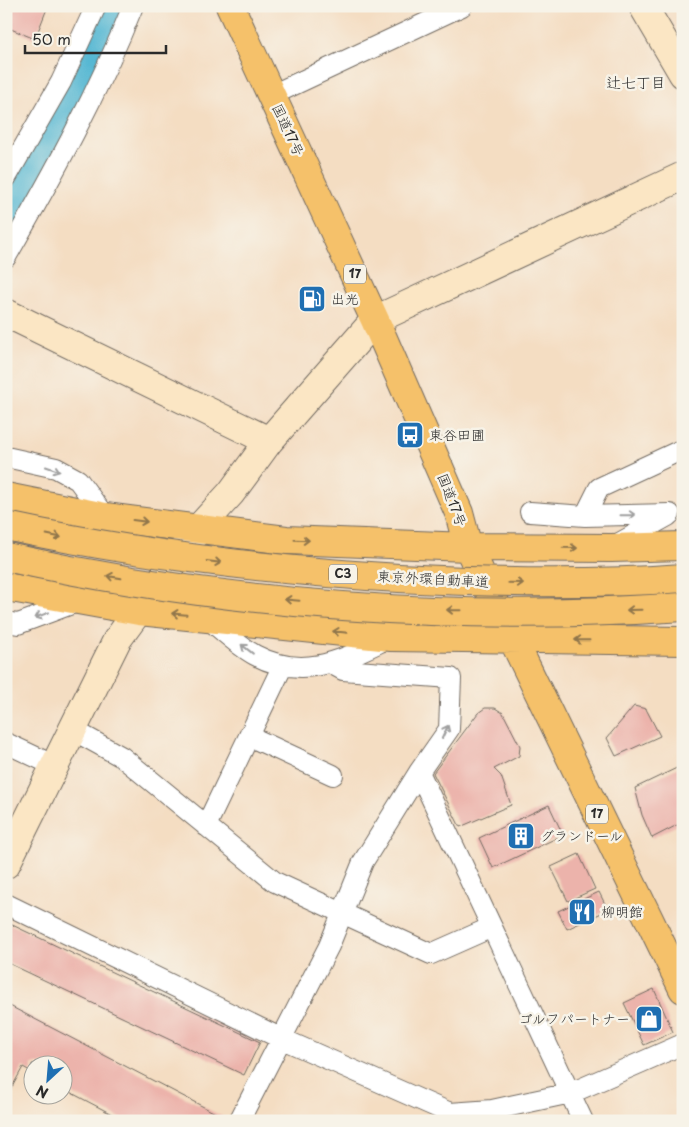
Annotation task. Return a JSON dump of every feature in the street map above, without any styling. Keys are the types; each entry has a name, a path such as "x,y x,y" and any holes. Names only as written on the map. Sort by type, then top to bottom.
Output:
{"highway":[{"name":"国道17号","path":"230,6 375,320 460,513 468,547 511,639 683,989"},
{"path":"6,497 105,517 286,540 468,547 611,548 683,546"},
{"name":"東京外環自動車道","path":"6,526 124,549 214,562 316,573 516,583 640,582 683,578"},
{"name":"東京外環自動車道","path":"6,557 117,578 212,592 416,609 520,611 683,607"},
{"path":"6,588 77,602 139,611 391,638 683,641"}],"street":[{"path":"9,163 61,82 96,6"},
{"path":"6,257 63,155 112,58 133,6"},
{"path":"272,95 462,6"},
{"path":"643,6 683,74"},
{"path":"6,864 117,640 199,528 231,493 269,441 375,320 683,176"},
{"path":"6,312 269,441"},
{"path":"585,516 599,488 683,449"},
{"path":"6,457 56,468 78,480 105,517"},
{"path":"530,512 585,516 677,514"},
{"path":"611,548 677,514"},
{"path":"6,622 18,624 77,602"},
{"path":"205,617 255,655 283,665 310,667 332,664 391,638"},
{"path":"239,1121 329,946 363,862 419,772 449,729 451,678 343,670 332,664"},
{"path":"206,826 283,665"},
{"path":"73,730 122,757 275,882 431,954 492,927"},
{"path":"249,736 333,775"},
{"path":"6,743 55,766"},
{"path":"419,772 583,1121"},
{"path":"6,904 280,1038 448,1117 492,1110 571,1093 683,1044"}],"building":[{"path":"6,6 48,6 35,39 6,27"},
{"path":"634,706 646,709 660,736 616,756 607,738"},
{"path":"485,708 495,708 503,713 520,746 519,756 494,769 501,776 511,805 460,827 433,773 478,713"},
{"path":"683,765 683,822 652,838 642,815 635,788"},
{"name":"グランドール","path":"549,805 563,835 493,868 479,838"},
{"path":"579,854 595,889 568,901 551,867"},
{"path":"599,892 608,910 567,929 558,911"},
{"path":"8,923 260,1042 244,1075 6,962"},
{"path":"654,989 673,1032 644,1045 624,1003"},
{"path":"6,1004 223,1117 221,1121 125,1121 72,1093 72,1054 22,1054 22,1069 6,1098"}],"waterway":[{"path":"6,215 38,164 111,6"}],"place":[{"name":"出光","path":"312,299"},
{"name":"東谷田圃","path":"410,435"},
{"name":"グランドール","path":"521,836"},
{"name":"柳明館","path":"582,912"},
{"name":"ゴルフパートナー","path":"649,1019"}],"district":[{"name":"辻七丁目","path":"636,83"}]}
